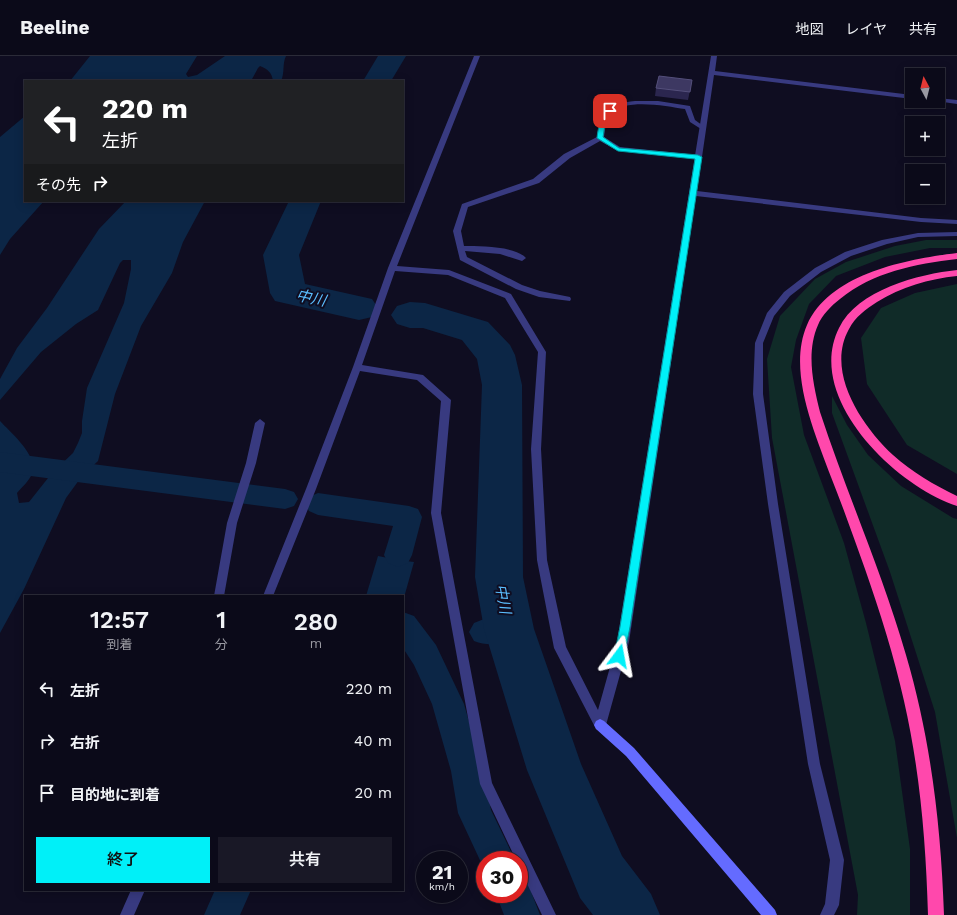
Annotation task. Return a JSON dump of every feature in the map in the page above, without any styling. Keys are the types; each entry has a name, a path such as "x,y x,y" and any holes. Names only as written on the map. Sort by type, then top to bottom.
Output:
{"highway":[{"path":"936,915 930,817 920,743 904,672 860,538 816,419 809,390 806,365 808,342 813,324 824,307 840,292 860,280 902,265 957,256"},
{"path":"957,273 922,279 896,287 874,297 856,310 843,326 836,344 835,365 841,390 851,411 867,433 884,452 919,480 957,501"}],"street":[{"path":"268,595 311,490 392,268 477,56"},
{"path":"600,725 623,642 714,56"},
{"path":"712,73 905,96"},
{"path":"945,101 957,102"},
{"path":"600,138 602,125 610,111 629,102 688,107 692,121 703,128"},
{"path":"600,138 618,149 698,157"},
{"path":"567,299 538,293 485,271 463,258 457,231 464,206 536,181 567,156 600,138"},
{"path":"693,193 921,220 957,222"},
{"path":"827,915 832,905 836,860 814,764 773,504 758,394 759,343 770,314 787,294 818,270 848,254 884,242 918,235 957,234"},
{"path":"461,248 483,249 515,254 522,258"},
{"path":"392,268 449,273 508,296 542,352 536,449 542,560 560,648 600,725 630,752 770,915"},
{"path":"357,367 420,377 446,400 436,513 486,784 549,915"},
{"path":"218,595 232,523 251,463 260,423"},
{"path":"127,915 138,891"}],"green space":[{"path":"926,240 957,240 957,248 930,248 885,257 836,276 809,304 796,340 791,367 804,435 844,543 866,623 895,741 910,849 910,915 857,915 858,895 772,438 767,359 780,316 815,279 846,262 895,246"},
{"path":"957,284 957,474 907,445 867,384 861,338 881,308 915,293"},
{"path":"832,396 847,425 868,455 901,486 957,519 957,838 935,712 890,572 832,413"}],"water":[{"path":"90,56 197,56 186,74 188,77 197,75 225,56 286,56 281,80 273,80 269,72 260,66 252,80 71,80"},
{"path":"24,117 24,202 43,202 10,239 0,255 0,137"},
{"path":"125,202 204,202 183,242 172,273 141,326 115,394 98,461 82,476 66,498 24,589 0,633 0,421 23,445 32,460 32,474 17,493 19,503 29,502 52,473 73,453 78,443 82,433 82,421 87,388 124,303 131,269 131,260 123,260 120,263 98,310 76,324 41,352 0,400 0,379 17,348 47,308 99,229"},
{"path":"389,554 407,556 406,561 414,562 404,597 404,595 366,595 378,556 388,558"}],"building":[{"path":"659,76 692,80 690,92 656,88"}],"waterway":[{"name":"中川","path":"378,80 392,56"},
{"name":"中川","path":"305,202 281,255 288,293 359,308"},
{"name":"中川","path":"410,315 425,316 475,331 496,355 502,385 499,577 509,629 555,770 601,877 630,915"},
{"path":"0,462 285,499"},
{"path":"318,504 409,517 398,555"},
{"path":"404,625 425,655 448,704 467,771 475,813 494,851"},
{"path":"484,632 509,629"},
{"path":"222,915 233,891"},
{"path":"517,903 522,915"}],"route":[{"path":"610,111 602,125 600,138 618,149 698,157 623,642 619,656"}]}
